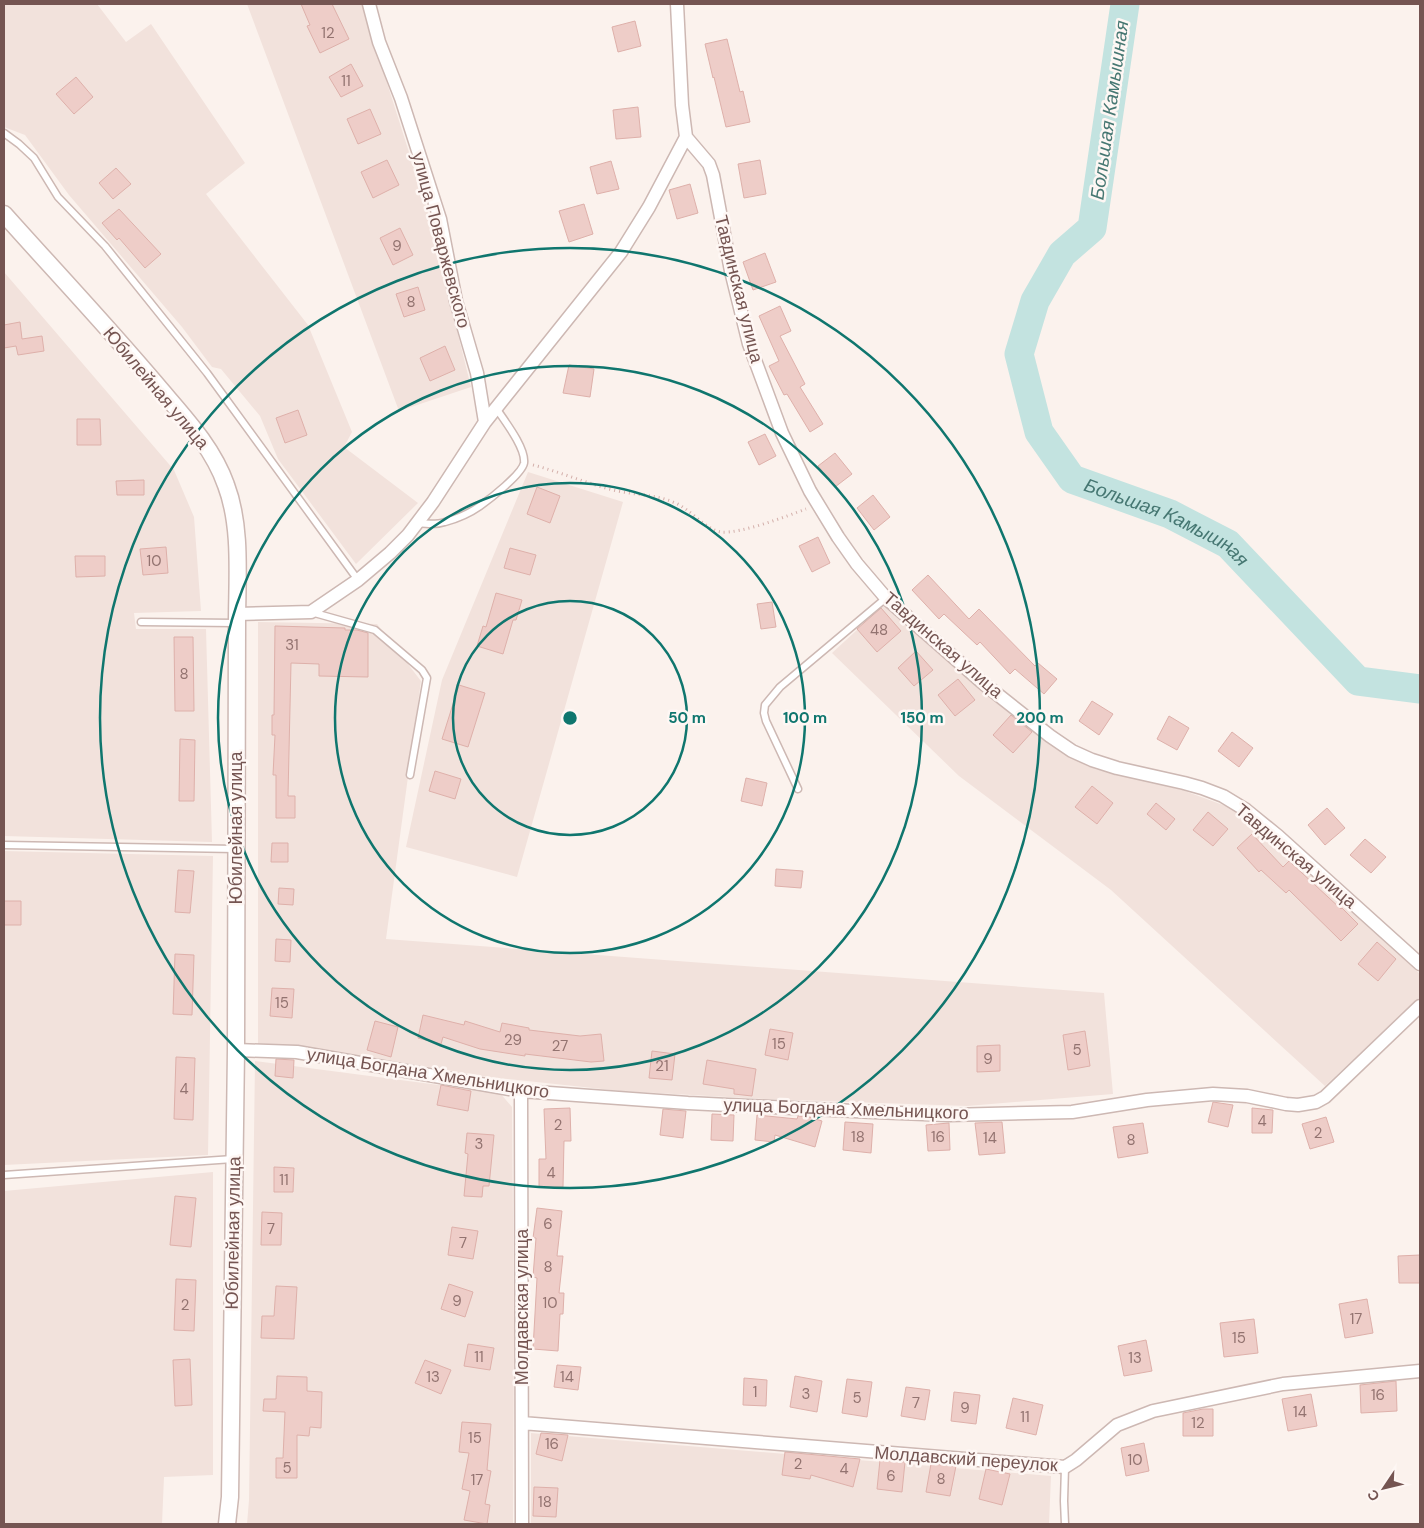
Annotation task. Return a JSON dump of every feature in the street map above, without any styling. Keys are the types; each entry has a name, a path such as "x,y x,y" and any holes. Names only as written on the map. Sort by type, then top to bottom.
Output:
{"street":[{"name":"улица Поваржевского","path":"369,4 379,42 401,98 440,219 456,301 477,373 485,422"},
{"path":"237,618 311,612 358,580 390,553 418,523 485,422 621,252 649,207 686,137 682,105 677,4"},
{"name":"Тавдинская улица","path":"686,137 709,164 713,175 731,271 749,344 782,433 818,504 838,537 857,564 886,598 941,644 983,683 1072,751 1117,768 1202,788 1223,796 1246,810 1278,836 1420,964"},
{"name":"Юбилейная улица","path":"4,214 134,358 189,423 217,463 232,505 235,526 237,618 236,1050 233,1158 230,1497 227,1524"},
{"name":"улица Богдана Хмельницкого","path":"236,1050 297,1052 521,1091 688,1103 949,1115 1072,1112 1148,1100 1213,1094 1247,1096 1298,1105 1316,1102 1325,1097 1420,1006"},
{"name":"Молдавская улица","path":"521,1091 522,1524"},
{"name":"Молдавский переулок","path":"522,1423 1065,1467 1117,1425 1153,1411 1283,1384 1420,1371"}],"lane":[{"path":"4,134 19,144 34,158 58,197 105,246 207,373 358,580"},
{"path":"418,523 444,523 480,506 520,470 524,462 522,452 512,432 496,408"},
{"path":"798,789 766,721 765,705 780,687 886,598"},
{"path":"311,612 375,630 422,670 427,678 410,775"},
{"path":"141,622 237,618"},
{"path":"4,845 236,849"},
{"path":"4,1175 233,1158"},
{"path":"1065,1467 1065,1524"}],"path":[{"path":"524,462 561,472 613,490 668,500 690,511 711,528 720,532 743,529 771,521 818,504"}],"shaded area":[{"path":"4,4 97,4 126,42 151,24 245,163 206,194 308,325 352,432 344,447 418,503 356,564 278,459 260,416 221,369 212,367 182,327 69,195 25,135 4,127"},
{"path":"247,4 362,4 427,209 471,387 399,411"},
{"path":"4,272 174,470 194,517 201,611 134,613 136,629 206,629 212,842 4,836"},
{"path":"528,472 623,502 517,877 406,847 442,680"},
{"path":"884,605 1054,745 1095,769 1182,790 1234,809 1282,846 1420,974 1420,997 1325,1086 1111,890 959,776 832,653"},
{"path":"258,622 377,624 421,681 386,939 1104,993 1113,1094 967,1106 765,1099 621,1091 488,1077 363,1056 258,1044"},
{"path":"4,851 213,856 208,1155 4,1165"},
{"path":"255,1061 500,1093 512,1107 513,1524 247,1524 249,1500"},
{"path":"213,1172 213,1475 164,1477 162,1524 4,1524 4,1191"},
{"path":"531,1433 1051,1476 1049,1524 531,1524"}],"building":[{"path":"301,4 332,4 349,39 320,53 307,26 310,25"},
{"path":"635,21 641,46 618,52 612,27"},
{"path":"727,39 740,92 743,91 750,122 726,127 705,44"},
{"path":"351,64 363,86 341,97 329,77"},
{"path":"76,77 93,97 74,114 56,94"},
{"path":"638,107 641,137 616,139 613,110"},
{"path":"370,109 381,134 358,144 347,119"},
{"path":"387,160 399,185 373,198 361,172"},
{"path":"760,160 766,194 744,198 738,164"},
{"path":"611,161 619,189 597,194 590,167"},
{"path":"116,168 131,184 113,199 99,183"},
{"path":"690,184 698,213 677,219 669,190"},
{"path":"584,204 593,234 569,242 559,211"},
{"path":"119,209 161,254 145,268 119,238 117,240 102,223"},
{"path":"400,228 413,255 393,265 380,238"},
{"path":"765,253 776,282 753,290 743,262"},
{"path":"418,287 425,310 404,317 396,294"},
{"path":"780,306 791,331 780,336 805,384 800,387 823,424 810,432 787,394 784,395 769,366 779,361 759,316"},
{"path":"20,322 22,339 42,336 44,351 18,355 16,346 4,348 4,325"},
{"path":"445,346 455,370 430,381 420,358"},
{"path":"569,365 594,369 590,397 563,393"},
{"path":"298,410 307,435 285,443 276,418"},
{"path":"77,419 100,419 101,445 77,445"},
{"path":"765,434 776,456 759,465 748,442"},
{"path":"835,453 852,474 835,487 818,466"},
{"path":"144,480 144,495 117,495 116,481"},
{"path":"537,487 560,496 550,523 527,514"},
{"path":"873,495 890,517 874,530 857,508"},
{"path":"818,537 830,563 812,572 799,546"},
{"path":"166,547 168,573 143,575 140,549"},
{"path":"510,548 536,555 530,575 504,568"},
{"path":"75,556 105,556 105,576 76,577"},
{"path":"928,575 969,619 979,609 1035,666 1038,663 1057,679 1044,694 1015,669 1010,674 980,642 977,645 944,614 939,619 912,590"},
{"path":"496,593 522,600 516,620 513,620 503,654 477,646 483,626 486,627"},
{"path":"772,602 776,627 761,629 757,604"},
{"path":"881,608 901,631 877,652 857,629"},
{"path":"275,626 345,628 345,630 357,630 368,633 368,677 319,676 319,664 291,663 288,796 295,796 295,818 276,818 276,775 273,775 275,735 272,735"},
{"path":"174,637 193,637 194,711 175,711"},
{"path":"916,651 933,670 914,686 898,668"},
{"path":"958,679 975,700 955,716 938,695"},
{"path":"459,685 485,693 468,747 442,739"},
{"path":"1092,701 1113,714 1099,735 1079,721"},
{"path":"1011,715 1032,732 1013,753 993,735"},
{"path":"1169,716 1189,728 1177,750 1157,739"},
{"path":"1232,732 1253,748 1239,767 1218,751"},
{"path":"180,739 195,740 194,801 179,801"},
{"path":"435,771 461,779 455,799 429,791"},
{"path":"746,778 767,783 762,806 741,801"},
{"path":"1092,786 1113,803 1097,824 1075,807"},
{"path":"1156,803 1175,819 1166,830 1147,814"},
{"path":"1327,808 1345,828 1325,845 1308,825"},
{"path":"1208,812 1228,829 1213,846 1193,830"},
{"path":"1252,834 1283,867 1289,861 1358,924 1341,941 1289,890 1286,893 1261,870 1259,872 1237,848"},
{"path":"1365,839 1386,857 1371,873 1350,855"},
{"path":"272,843 288,843 288,862 271,862"},
{"path":"776,869 803,871 801,888 775,886"},
{"path":"178,870 194,871 190,913 175,912"},
{"path":"279,888 294,889 293,905 278,904"},
{"path":"4,901 21,901 21,925 4,925"},
{"path":"276,939 291,940 290,962 275,961"},
{"path":"1377,942 1396,959 1378,981 1358,964"},
{"path":"175,954 194,955 192,1015 173,1014"},
{"path":"272,988 294,989 292,1018 270,1016"},
{"path":"423,1015 464,1025 465,1021 500,1032 502,1023 529,1028 529,1030 580,1036 601,1034 604,1061 591,1062 525,1054 525,1056 480,1049 443,1037 441,1044 418,1038"},
{"path":"375,1021 398,1027 391,1057 367,1050"},
{"path":"770,1029 793,1033 788,1060 765,1055"},
{"path":"1085,1031 1090,1066 1068,1070 1063,1035"},
{"path":"1000,1045 1000,1071 977,1072 977,1046"},
{"path":"652,1051 675,1054 672,1080 649,1078"},
{"path":"176,1057 195,1058 193,1120 174,1119"},
{"path":"276,1059 294,1060 293,1078 275,1076"},
{"path":"707,1060 756,1069 752,1096 734,1094 734,1089 703,1084"},
{"path":"441,1085 471,1091 468,1111 437,1105"},
{"path":"1213,1102 1233,1105 1228,1127 1208,1122"},
{"path":"570,1108 571,1141 564,1141 563,1187 539,1187 539,1159 546,1159 544,1109"},
{"path":"1252,1108 1273,1110 1272,1133 1252,1133"},
{"path":"663,1109 686,1111 683,1138 660,1135"},
{"path":"712,1114 734,1115 733,1141 711,1140"},
{"path":"757,1115 797,1119 798,1116 809,1117 822,1121 815,1147 775,1135 774,1142 755,1140"},
{"path":"1326,1117 1334,1142 1310,1149 1302,1124"},
{"path":"845,1122 873,1124 871,1153 843,1150"},
{"path":"1002,1122 1005,1153 979,1155 975,1123"},
{"path":"949,1123 950,1150 928,1151 926,1125"},
{"path":"1143,1123 1148,1153 1118,1158 1113,1127"},
{"path":"467,1133 494,1135 489,1186 483,1186 482,1197 464,1196 468,1154 465,1153"},
{"path":"274,1167 294,1168 293,1192 274,1192"},
{"path":"175,1196 196,1198 191,1247 170,1245"},
{"path":"537,1208 562,1211 557,1256 563,1256 559,1293 564,1293 563,1314 560,1314 558,1351 533,1349 537,1278 533,1277 536,1238 533,1238"},
{"path":"262,1212 282,1213 281,1245 261,1245"},
{"path":"452,1227 478,1231 473,1259 448,1255"},
{"path":"1420,1255 1420,1283 1399,1283 1398,1256"},
{"path":"176,1279 196,1280 194,1331 174,1330"},
{"path":"449,1284 473,1292 465,1317 441,1309"},
{"path":"276,1286 297,1287 294,1339 261,1338 262,1316 274,1316"},
{"path":"1367,1299 1373,1333 1345,1338 1339,1304"},
{"path":"1254,1319 1258,1353 1224,1357 1220,1323"},
{"path":"1146,1340 1152,1371 1124,1376 1118,1346"},
{"path":"468,1344 494,1348 490,1370 464,1366"},
{"path":"190,1359 192,1405 175,1406 173,1360"},
{"path":"425,1360 451,1370 441,1394 415,1383"},
{"path":"557,1365 581,1367 578,1390 554,1387"},
{"path":"277,1376 307,1377 307,1391 322,1392 321,1428 310,1427 309,1436 297,1435 297,1478 276,1478 276,1458 283,1458 285,1412 263,1411 264,1399 276,1399"},
{"path":"795,1376 822,1381 817,1412 790,1407"},
{"path":"744,1378 767,1380 766,1406 743,1405"},
{"path":"847,1379 872,1382 867,1417 842,1413"},
{"path":"1396,1381 1397,1411 1361,1413 1360,1385"},
{"path":"906,1387 930,1390 925,1420 901,1416"},
{"path":"954,1392 980,1395 976,1424 951,1421"},
{"path":"1311,1394 1317,1426 1288,1431 1282,1399"},
{"path":"1013,1398 1043,1405 1036,1435 1006,1428"},
{"path":"1213,1409 1213,1436 1183,1436 1183,1413"},
{"path":"462,1422 491,1424 487,1470 491,1471 485,1504 490,1505 487,1524 464,1520 470,1491 462,1489 469,1453 459,1452"},
{"path":"541,1433 568,1435 562,1461 536,1454"},
{"path":"1144,1443 1149,1471 1126,1476 1121,1448"},
{"path":"785,1452 860,1459 853,1487 811,1475 810,1479 782,1475"},
{"path":"880,1460 905,1462 902,1492 877,1489"},
{"path":"931,1464 956,1466 950,1496 926,1492"},
{"path":"986,1469 1010,1474 1002,1505 979,1499"},
{"path":"534,1487 558,1488 556,1517 533,1516"}],"waterway":[{"name":"Большая Камышная","path":"1125,4 1092,228 1062,254 1035,301 1019,354 1039,432 1072,479 1170,514 1228,544 1358,681 1420,689"}]}
